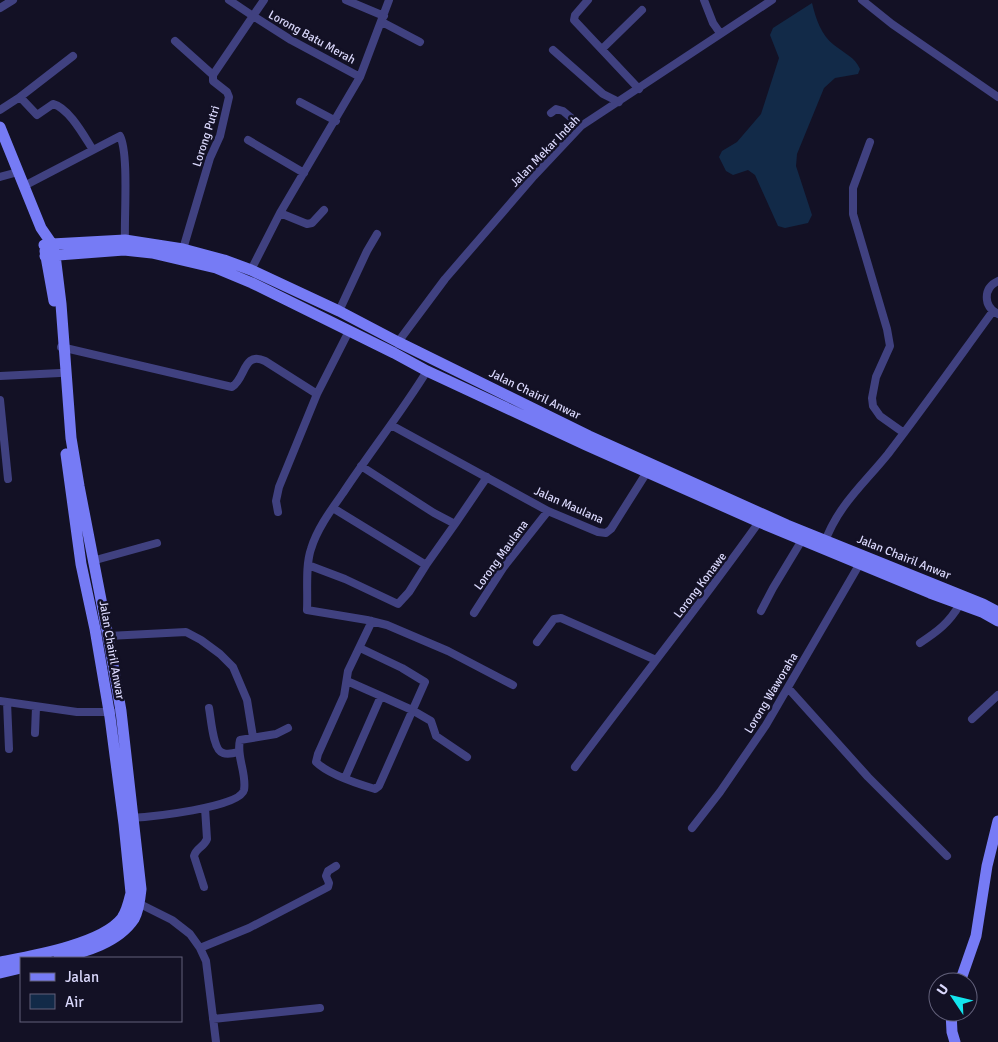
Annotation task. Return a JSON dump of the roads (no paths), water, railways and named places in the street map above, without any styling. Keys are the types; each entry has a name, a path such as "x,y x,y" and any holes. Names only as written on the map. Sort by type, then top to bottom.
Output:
{"main road":[{"path":"0,127 48,247"},
{"name":"Jalan Chairil Anwar","path":"48,247 125,240 183,249 224,260 251,270 339,311 473,385 647,472 802,540 824,544 983,604 998,612"},
{"name":"Jalan Chairil Anwar","path":"48,247 152,253 216,268 252,283 427,371 473,385 780,521 859,565 982,612 998,621"},
{"name":"Jalan Chairil Anwar","path":"48,247 61,304 60,373 64,435 81,564 115,711"},
{"name":"Jalan Chairil Anwar","path":"61,348 71,438 92,561 108,636 128,818 141,889 140,904"},
{"name":"Jalan Chairil Anwar","path":"24,957 84,941 102,933 122,918 129,904 131,893 128,818"},
{"path":"963,972 976,936 987,866 998,821"},
{"path":"63,957 82,952 116,936 134,918 140,904"},
{"name":"Jalan Chairil Anwar","path":"0,962 20,958"},
{"path":"0,973 20,968"},
{"path":"952,1022 955,1042"}],"street":[{"path":"0,8 13,0"},
{"name":"Lorong Batu Merah","path":"229,0 290,40 360,77"},
{"name":"Lorong Batu Merah","path":"253,16 264,0"},
{"path":"346,0 383,19 420,42"},
{"path":"251,270 280,213 360,77 389,0"},
{"path":"588,0 573,17 639,89"},
{"path":"704,0 713,23 720,33"},
{"name":"Jalan Mekar Indah","path":"398,342 446,280 534,176 581,126 772,0"},
{"path":"862,0 892,24 998,97"},
{"path":"602,49 642,10"},
{"path":"213,74 253,16"},
{"name":"Lorong Putri","path":"174,41 213,74 213,81 228,94 229,101 220,136 210,158 183,249"},
{"path":"553,50 603,94 618,102"},
{"path":"0,110 73,56"},
{"path":"20,97 37,115 53,104 58,106 74,122 93,150"},
{"path":"300,102 336,120"},
{"path":"551,113 561,110 581,126"},
{"path":"24,186 119,136 121,137 124,162 125,240"},
{"path":"248,140 304,173"},
{"path":"870,142 852,188 852,199 855,224 890,341 876,376 872,398 873,406 880,416 904,433"},
{"path":"0,177 18,172"},
{"path":"280,213 307,224 312,223 324,210"},
{"path":"339,311 364,256 377,234"},
{"path":"824,544 843,506 904,433 996,312 986,300 986,293 989,287 998,280"},
{"path":"278,512 276,501 279,487 317,394 349,331"},
{"path":"61,348 232,387 249,362 253,358 257,358 317,394"},
{"path":"427,371 333,508 313,544 308,565 307,610 387,625 448,651 513,685"},
{"path":"0,376 60,373"},
{"path":"0,400 8,479"},
{"name":"Jalan Maulana","path":"391,424 548,510 598,532 606,533 611,529 647,472"},
{"path":"361,466 434,513 455,524"},
{"path":"308,565 345,579 398,604 409,592 488,477"},
{"path":"333,508 426,565"},
{"name":"Lorong Maulana","path":"474,613 503,568 548,510"},
{"name":"Lorong Konawe","path":"576,767 712,589 759,522"},
{"path":"761,611 802,540"},
{"path":"92,561 157,543"},
{"name":"Lorong Waworaha","path":"692,828 747,753 788,688 859,565"},
{"path":"920,643 943,627 953,616 960,604"},
{"path":"537,642 554,619 561,618 656,660"},
{"path":"360,648 424,680 425,684 378,788 374,789 324,768 316,761 344,696 348,671 372,621"},
{"path":"108,636 186,632 201,640 220,654 233,667 247,700 253,737"},
{"path":"347,681 412,710 431,722 435,734 439,738 467,756"},
{"path":"788,688 868,777 947,856"},
{"path":"972,719 998,694"},
{"path":"345,778 381,696"},
{"path":"9,749 4,701 77,712 115,711"},
{"path":"35,733 36,707"},
{"path":"210,708 218,750 223,754 239,752"},
{"path":"128,818 205,808 232,801 242,794 244,786 239,752 240,740 276,734 288,728"},
{"path":"204,887 194,856 195,852 206,844 205,808"},
{"path":"200,948 249,928 328,888 330,883 326,876 328,871 336,866"},
{"path":"140,904 172,920 190,934 200,948 206,961 216,1042"},
{"path":"213,1019 320,1008"}],"water":[{"path":"812,3 822,32 829,41 852,59 860,69 858,74 835,78 824,88 797,154 796,166 812,215 808,223 785,228 778,226 755,175 748,170 733,175 726,171 719,157 722,151 737,142 761,114 779,58 770,35 773,28"}]}
